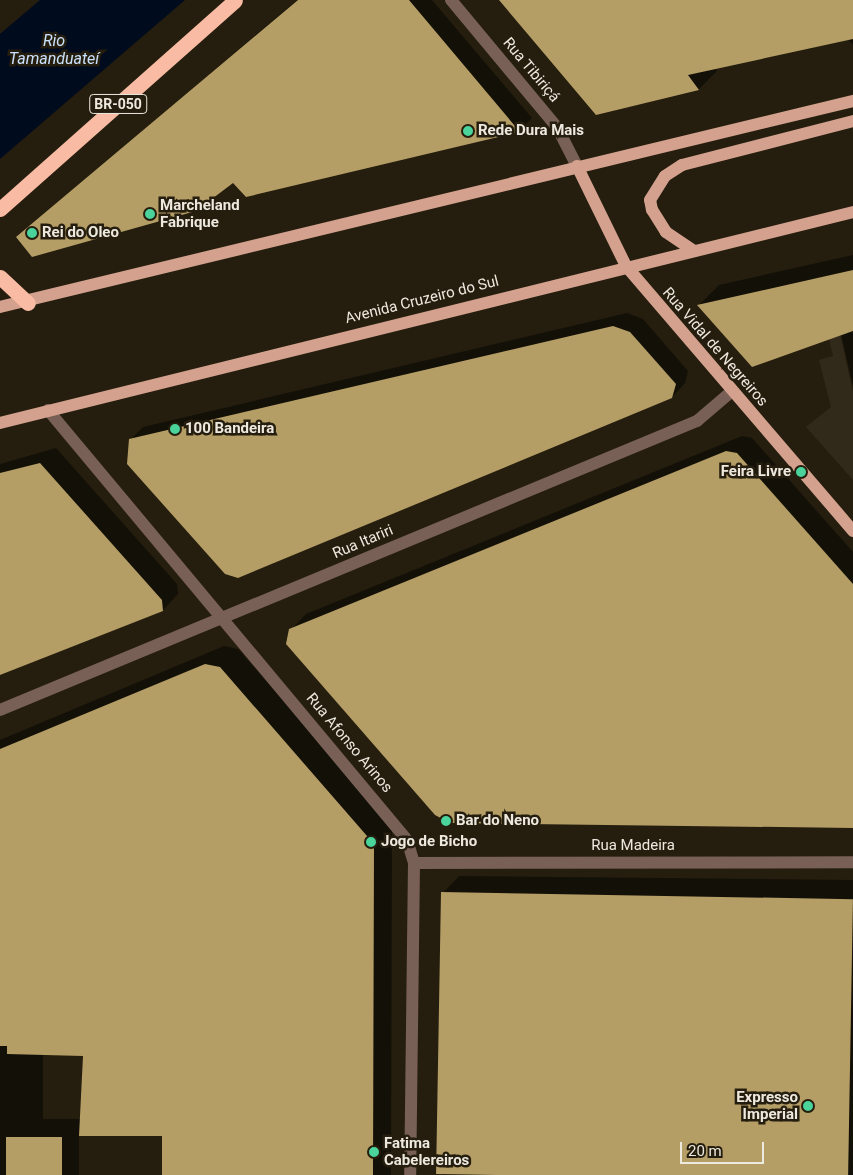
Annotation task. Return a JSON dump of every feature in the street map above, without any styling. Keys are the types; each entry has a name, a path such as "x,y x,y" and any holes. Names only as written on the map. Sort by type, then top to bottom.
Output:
{"highway":[{"name":"BR-050","path":"0,209 235,0"},
{"path":"0,277 28,303"}],"main road":[{"path":"0,307 28,303 576,166 853,101"},
{"path":"694,250 666,232 652,210 650,200 665,176 682,165 853,121"},
{"name":"Rua Vidal de Negreiros","path":"576,166 626,266 731,392 853,531"},
{"name":"Avenida Cruzeiro do Sul","path":"0,423 626,266 853,212"}],"street":[{"name":"Rua Tibiriçá","path":"451,0 557,127 576,166"},
{"name":"Rua Itariri","path":"0,710 696,421 731,392"},
{"name":"Rua Afonso Arinos","path":"48,410 402,830 414,863 410,1175"},
{"name":"Rua Madeira","path":"414,863 853,862"}],"shaded area":[{"path":"827,276 853,392 853,480 806,427 831,407 819,360 833,356 814,278"}],"water":[{"name":"Rio Tamanduateí","path":"40,0 185,0 0,159 0,34"}],"building":[{"path":"298,0 409,0 520,132 246,197 233,183 196,211 32,257 16,237"},
{"path":"499,0 853,0 853,39 688,75 699,90 596,115"},
{"path":"853,270 853,331 752,367 697,305"},
{"path":"613,326 630,332 676,384 672,398 238,578 225,574 127,464 129,439"},
{"path":"726,451 737,453 853,584 853,828 450,823 435,815 286,644 289,629"},
{"path":"40,463 162,600 163,611 0,675 0,473"},
{"path":"205,664 220,667 374,844 373,1175 162,1175 162,1136 79,1136 83,1056 7,1054 7,1046 0,1046 0,749"},
{"path":"441,892 853,899 848,1175 436,1174"},
{"path":"6,1137 62,1137 62,1175 6,1175"}],"place":[{"name":"Rede Dura Mais","path":"468,131"},
{"name":"Marcheland Fabrique","path":"150,214"},
{"name":"Rei do Oleo","path":"32,233"},
{"name":"100 Bandeira","path":"175,429"},
{"name":"Feira Livre","path":"801,472"},
{"name":"Bar do Neno","path":"446,821"},
{"name":"Jogo de Bicho","path":"371,842"},
{"name":"Expresso Imperial","path":"808,1106"},
{"name":"Fatima Cabelereiros","path":"374,1152"}]}
